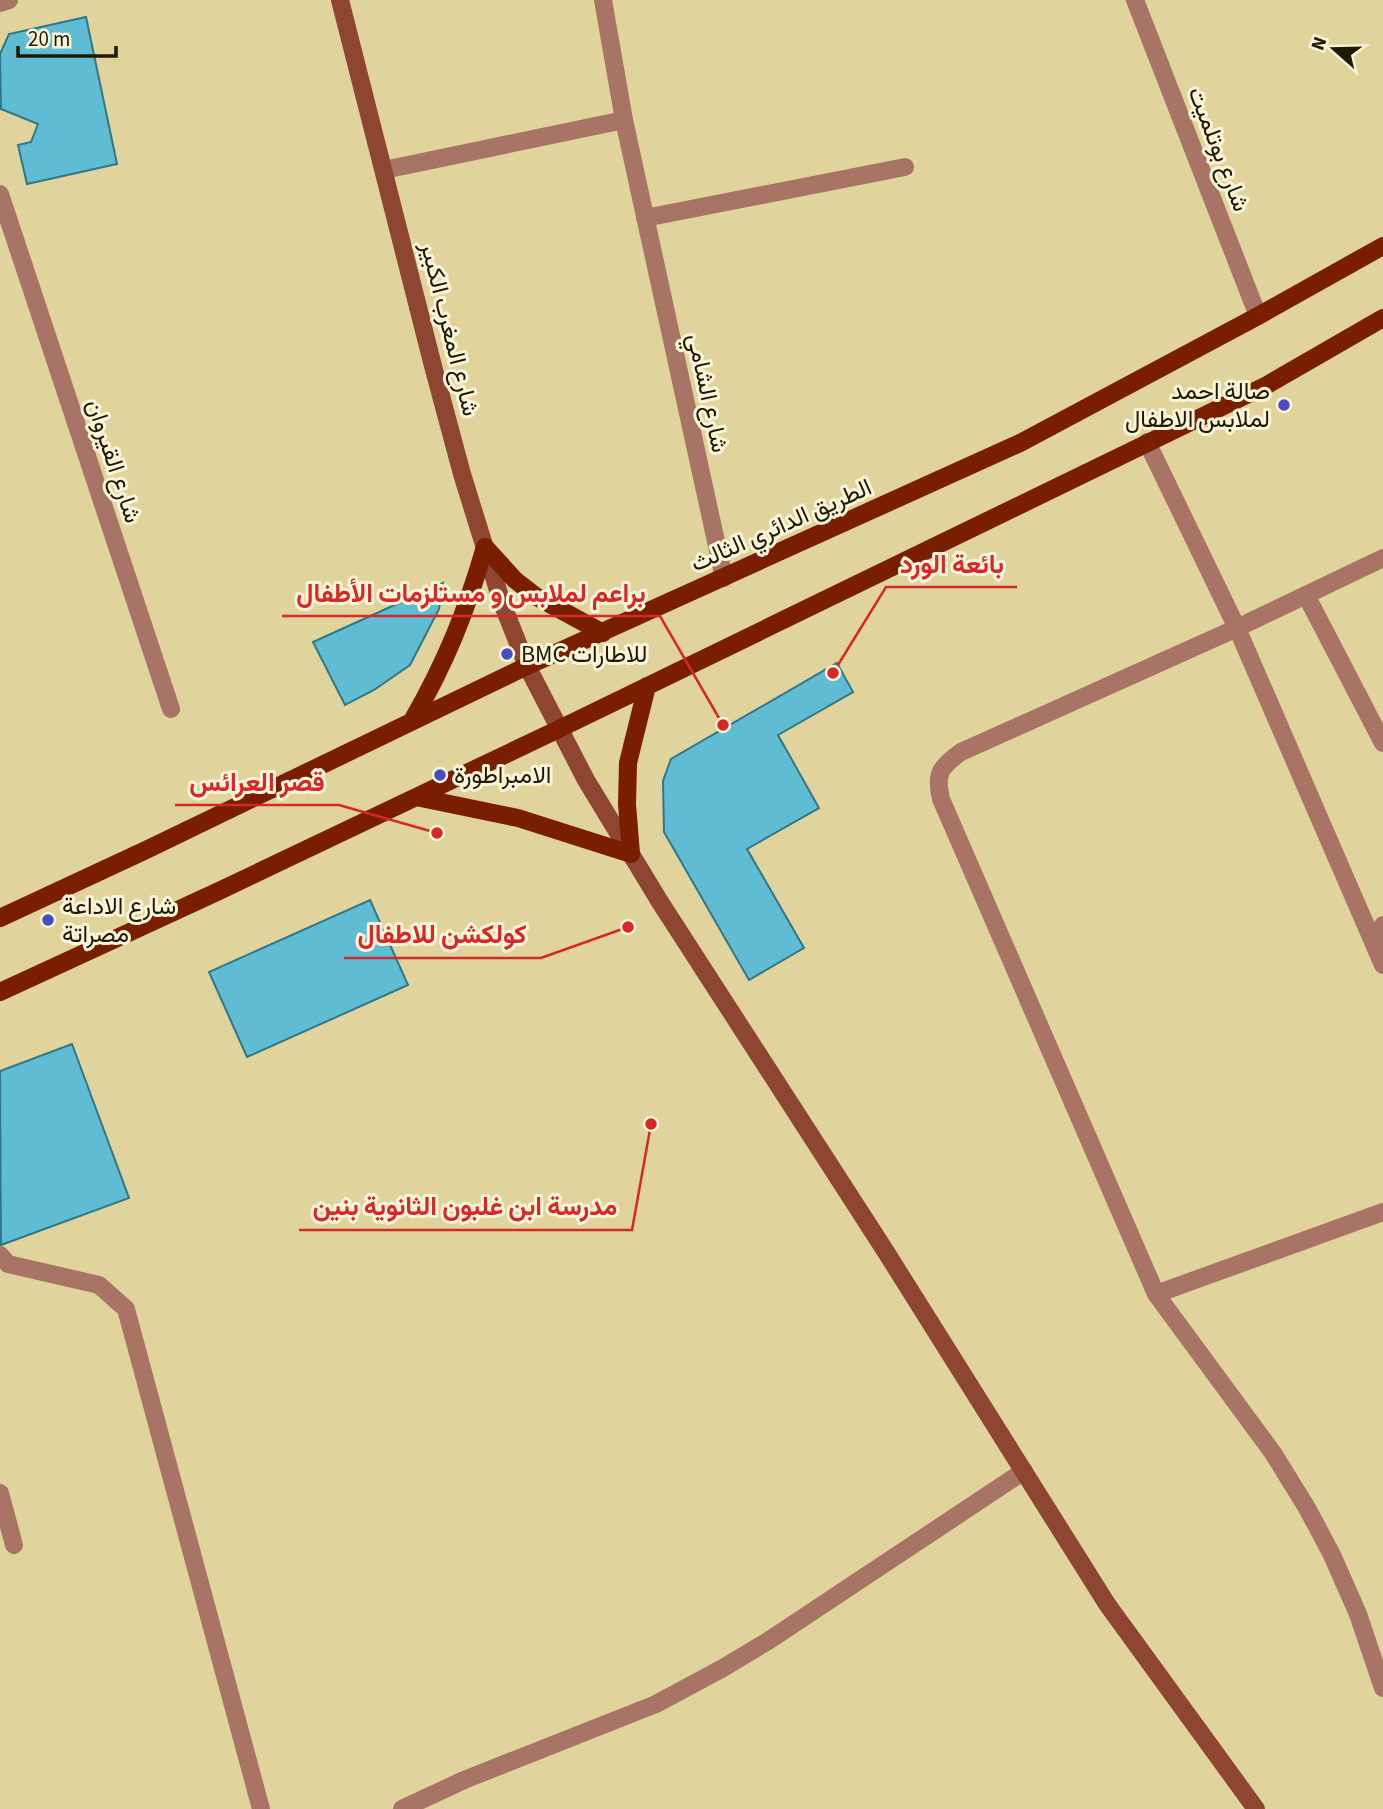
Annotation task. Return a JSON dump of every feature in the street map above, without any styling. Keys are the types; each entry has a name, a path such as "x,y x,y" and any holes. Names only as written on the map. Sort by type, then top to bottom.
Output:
{"main road":[{"name":"الطريق الدائري الثالث","path":"0,918 527,666 1020,443 1383,246"},
{"path":"0,992 559,729 1266,385 1383,318"},
{"path":"412,721 438,676 457,633 485,547 515,580 537,597 603,633"},
{"path":"416,797 518,818 631,854 627,804 628,763 647,686"}],"street":[{"path":"0,3 9,0"},
{"name":"شارع المغرب الكبير","path":"340,0 432,366 502,603 527,666 586,780 631,854 1107,1604 1256,1809"},
{"name":"شارع الشامي","path":"603,0 624,120 723,578"},
{"name":"شارع بوتلميت","path":"1135,0 1258,316"},
{"path":"384,170 624,120"},
{"path":"645,218 905,167"},
{"name":"شارع القيروان","path":"0,194 6,230 171,709"},
{"path":"1147,442 1237,628 1383,965"},
{"path":"1383,558 1237,628 961,752 946,762 939,773 938,786 941,799 1156,1294 1273,1453 1307,1508 1332,1555 1358,1614 1383,1688"},
{"path":"1306,595 1383,743"},
{"path":"1374,944 1383,925"},
{"path":"1156,1294 1383,1212"},
{"path":"0,1255 8,1264 99,1285 126,1309 261,1809"},
{"path":"402,1809 464,1780 656,1703 723,1668 1024,1471"},
{"path":"0,1493 14,1545"}],"building":[{"path":"86,17 117,164 27,184 18,145 31,142 38,124 1,109 0,54 9,34"},
{"path":"443,583 439,609 410,665 374,690 345,705 313,642"},
{"path":"837,663 853,692 778,735 819,808 747,849 804,948 749,980 664,832 663,781 671,759"},
{"path":"370,900 408,985 247,1057 209,972"},
{"path":"72,1044 129,1198 1,1245 0,1071"}],"place":[{"name":"صالة احمد لملابس الاطفال","path":"1284,405"},
{"name":"BMC للاطارات","path":"507,654"},
{"name":"بائعة الورد","path":"833,673"},
{"name":"براعم لملابس و مستلزمات الأطفال","path":"723,725"},
{"name":"الامبراطورة","path":"440,775"},
{"name":"قصر العرائس","path":"437,833"},
{"name":"شارع الاداعة مصراتة","path":"48,920"},
{"name":"كولكشن للاطفال","path":"628,927"},
{"name":"مدرسة ابن غلبون الثانوية بنين","path":"651,1124"}]}
